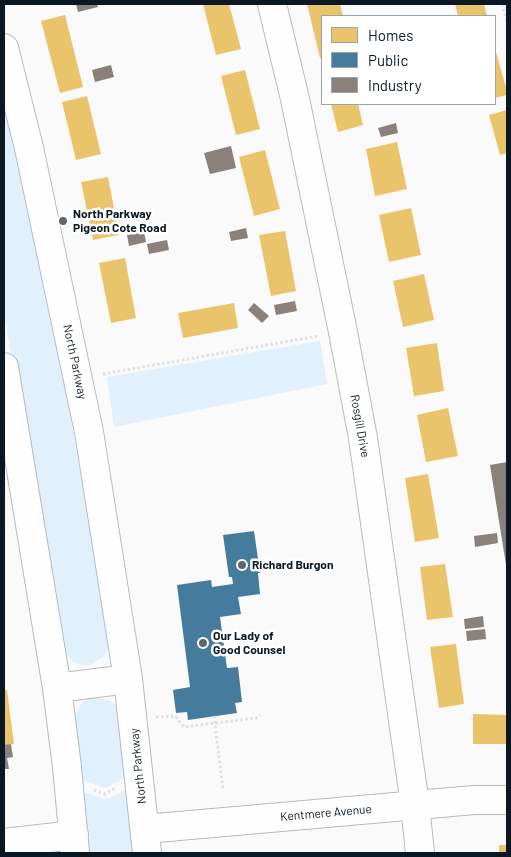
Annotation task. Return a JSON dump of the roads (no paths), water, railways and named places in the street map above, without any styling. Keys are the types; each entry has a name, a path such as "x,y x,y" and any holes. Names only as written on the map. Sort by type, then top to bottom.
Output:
{"street":[{"name":"Rosgill Drive","path":"272,4 343,332 363,438 415,805 420,853"},
{"name":"North Parkway","path":"4,48 30,156 89,432 128,680 146,841"},
{"path":"4,367 57,688 75,844 4,843"},
{"path":"57,688 128,680"},
{"name":"Kentmere Avenue","path":"146,841 415,805 474,800 507,800"}],"place":[{"name":"North Parkway Pigeon Cote Road","path":"63,221"},
{"name":"Richard Burgon","path":"242,565"},
{"name":"Our Lady of Good Counsel","path":"203,643"}]}
